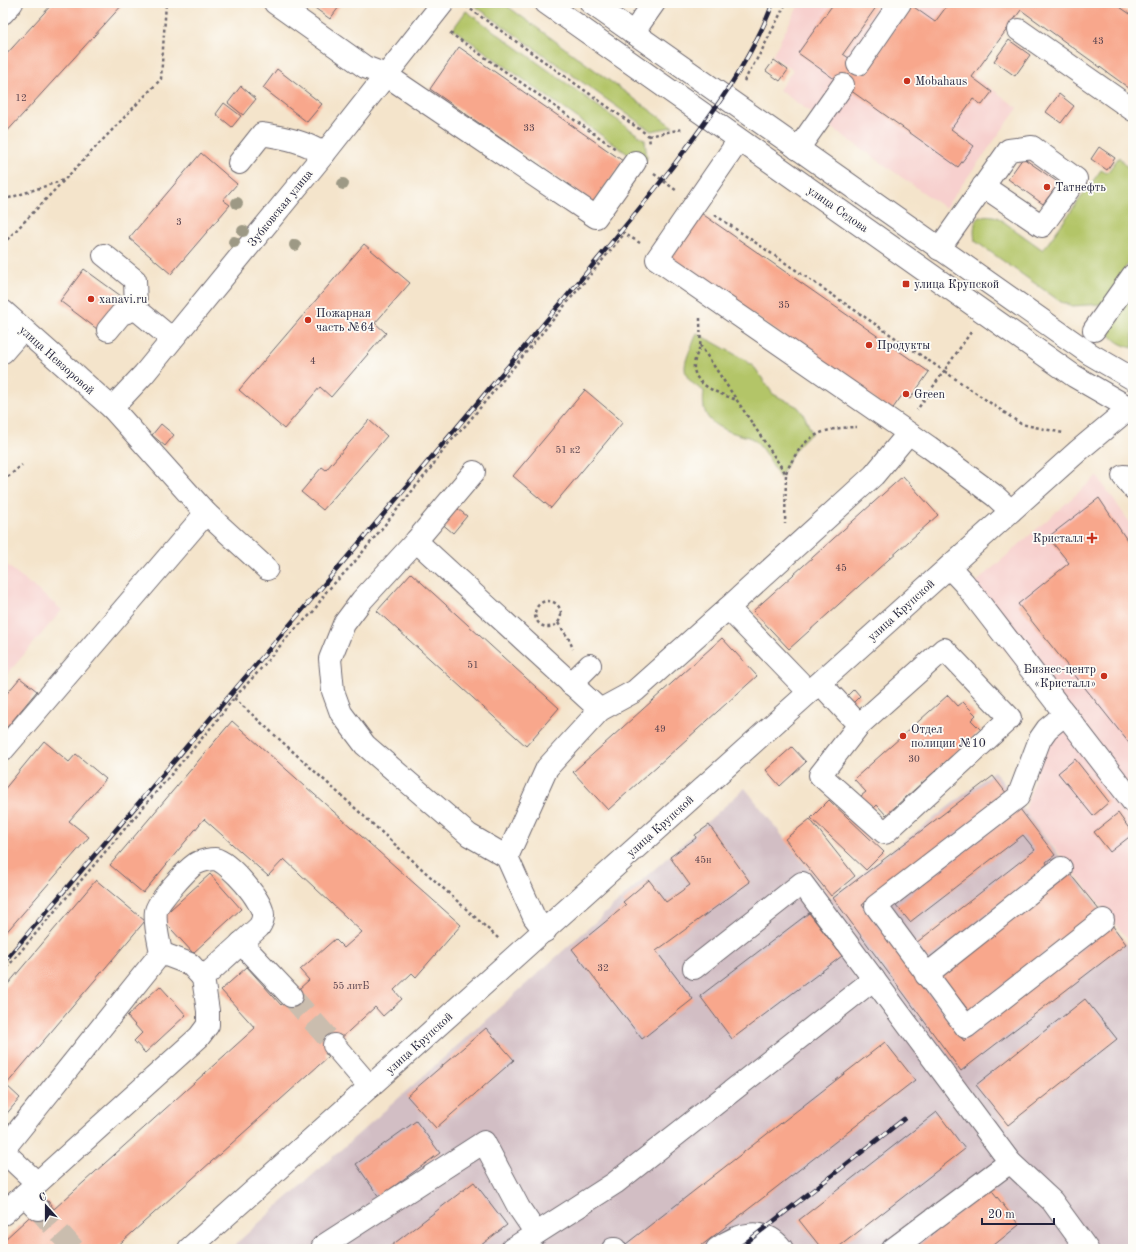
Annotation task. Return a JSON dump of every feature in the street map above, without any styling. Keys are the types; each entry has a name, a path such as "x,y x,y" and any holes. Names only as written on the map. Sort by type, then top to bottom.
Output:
{"street":[{"path":"3,13 12,3"},
{"path":"275,3 364,67 386,76 596,217 635,162"},
{"name":"Зубковская улица","path":"112,408 172,340 324,154 443,3"},
{"name":"улица Седова","path":"546,3 1074,376 1132,408"},
{"path":"590,3 1090,354 1133,379"},
{"path":"633,33 654,3"},
{"path":"858,64 900,3"},
{"path":"1019,30 1133,110"},
{"path":"798,149 843,85"},
{"path":"238,163 262,134 297,140 311,145 324,154"},
{"path":"739,140 726,161 657,259 906,432 995,496 1011,511"},
{"path":"939,249 984,186"},
{"path":"104,255 135,280 136,309 172,340"},
{"path":"1094,330 1133,275"},
{"path":"108,330 121,314 136,309"},
{"name":"улица Невзоровой","path":"3,311 112,408 206,513 267,569"},
{"path":"3,352 23,329"},
{"name":"улица Крупской","path":"188,1249 545,931 1078,451 1132,408"},
{"path":"507,857 547,768 600,710 635,691 728,608 874,475 906,432"},
{"path":"474,472 416,541 362,600 344,624 330,659 333,690 341,713 365,744 469,835 507,857 534,917 545,931"},
{"path":"1133,477 1123,476 1133,488"},
{"path":"3,750 206,513"},
{"path":"416,541 600,710"},
{"path":"949,567 964,583 1133,802"},
{"path":"728,608 859,725"},
{"path":"944,649 1010,718 885,833 820,775 859,725 944,649"},
{"path":"571,684 590,665"},
{"path":"1065,714 1047,729 1040,739 1018,798 876,906 966,1027 1103,920"},
{"path":"33,1196 3,1151 161,953 156,917 156,910 160,900 196,863 215,859 225,864 254,895 261,905 264,917 259,927 203,978"},
{"path":"926,975 1061,868"},
{"path":"694,968 802,883 1010,1162 1052,1201 1087,1249"},
{"path":"242,943 291,996"},
{"path":"3,1214 33,1196 199,1037 208,1025 208,1011 203,978 190,964 161,953"},
{"path":"512,1249 615,1183 874,979"},
{"path":"334,1045 370,1087"},
{"path":"322,1249 323,1246 484,1142 519,1208 536,1234"},
{"path":"893,1249 1010,1162"},
{"path":"717,1249 741,1235 757,1234 776,1241 782,1249"}],"path":[{"path":"3,244 161,79 166,3"},
{"path":"744,82 786,3"},
{"path":"466,5 649,136 683,129"},
{"path":"446,30 672,188 696,202 1021,424 1063,433"},
{"path":"3,200 65,180"},
{"path":"596,217 641,244 657,259"},
{"path":"3,972 214,724 234,698 290,634 313,612 326,592 353,564 430,469 448,444 465,426 624,234"},
{"path":"701,289 700,345 694,364 695,374 700,382 737,400"},
{"path":"906,432 944,371 972,331"},
{"path":"700,345 786,474"},
{"path":"784,557 786,474 794,456 802,444 812,436 825,430 839,427 860,427"},
{"path":"3,480 22,464"},
{"path":"547,601 555,603 560,609 561,616 558,623 552,627 545,627 539,624 536,618 536,611 540,604 547,601"},
{"path":"234,698 517,955"}],"shaded area":[{"path":"800,3 949,3 936,22 973,75 1018,108 945,208 779,90 793,70 772,56"},
{"path":"1097,476 1133,527 1133,946 1025,811 1043,748 1064,729 963,594"},
{"path":"3,562 62,610 3,679"},
{"path":"994,771 1133,952 1133,1249 230,1249 745,788 831,898"}],"green space":[{"path":"503,3 673,127 651,131 472,4"},
{"path":"466,11 645,140 647,158 643,165 453,29"},
{"path":"1119,157 1125,165 1133,171 1133,255 1104,304 1072,306 1061,302 975,241 974,229 977,220 980,217 990,216 997,217 1043,250 1101,170 1107,173"},
{"path":"1133,291 1133,348 1113,339 1106,327"},
{"path":"697,333 745,360 755,368 773,394 798,407 804,415 812,433 801,443 789,459 780,478 765,453 754,440 723,429 711,421 707,416 703,401 704,391 688,379 685,366"}],"building":[{"path":"53,3 124,3 3,136 3,58"},
{"path":"308,3 342,3 330,19"},
{"name":"Mobahaus","path":"834,3 879,3 843,54 866,70 911,5 935,22 949,3 1114,3 1133,16 1133,91 1021,10 972,77 992,92 982,105 973,99 951,129 974,146 958,167 798,53"},
{"path":"1009,40 1030,55 1015,76 994,61"},
{"path":"459,47 623,161 594,203 430,89"},
{"path":"774,60 788,70 780,81 766,71"},
{"path":"277,69 322,104 307,122 263,88"},
{"path":"241,86 256,99 243,115 228,103"},
{"path":"1059,94 1074,106 1061,123 1046,112"},
{"path":"224,103 241,116 232,127 216,114"},
{"path":"1099,147 1115,158 1107,170 1091,159"},
{"path":"201,153 237,184 223,200 230,205 171,274 129,238"},
{"path":"1023,158 1059,183 1043,204 1008,179"},
{"path":"698,211 929,372 910,399 903,394 891,411 670,257"},
{"path":"364,244 410,283 375,323 386,333 331,397 320,387 284,429 239,390"},
{"name":"xanavi.ru","path":"84,269 121,296 97,329 60,301"},
{"path":"585,390 623,422 551,508 513,476"},
{"path":"369,420 387,436 323,510 301,492 322,467 326,470"},
{"path":"161,424 174,435 165,446 152,435"},
{"path":"903,476 938,515 789,649 753,611"},
{"name":"Бизнес-центр «Кристалл»","path":"1099,498 1133,549 1133,748 1018,604 1069,563 1048,537"},
{"path":"454,506 467,516 453,533 440,522"},
{"path":"411,573 559,708 526,746 377,611"},
{"path":"722,638 757,676 608,810 573,772"},
{"path":"20,678 37,691 3,732 3,698"},
{"path":"854,689 860,696 853,703 847,696"},
{"path":"948,695 958,706 963,702 976,715 971,720 981,730 886,815 877,805 873,809 861,796 866,792 854,779"},
{"path":"232,721 461,925 416,977 412,973 394,990 402,999 383,1016 375,1007 325,1053 328,1057 114,1249 3,1249 3,1241 38,1209 48,1201 54,1209 255,1028 221,990 247,967 281,1005 309,980 300,970 335,939 344,948 362,932 284,859 268,876 204,819 143,893 110,865"},
{"path":"44,741 69,762 76,754 106,779 69,821 89,837 3,936 3,791"},
{"path":"792,747 806,762 780,786 766,770"},
{"path":"1075,759 1109,802 1093,816 1058,773"},
{"path":"993,776 1007,794 862,905 964,1041 1112,925 1126,944 961,1071 833,898"},
{"path":"829,800 884,852 866,870 811,818"},
{"path":"1020,809 1055,855 1046,862 1048,866 928,959 916,943 1035,850 1023,835 910,922 896,905"},
{"path":"1118,813 1133,834 1110,852 1094,832"},
{"path":"810,819 855,876 831,896 785,839"},
{"path":"709,825 750,882 656,951 693,999 642,1039 572,949 626,905 623,902 649,880 666,902 690,885 670,857 696,838 695,835"},
{"path":"210,874 241,909 193,953 161,918"},
{"path":"1070,874 1100,911 969,1011 941,976"},
{"path":"96,880 145,921 6,1085 20,1098 3,1118 3,990"},
{"path":"809,913 842,956 732,1039 700,996"},
{"path":"160,986 186,1015 145,1053 134,1041 142,1033 127,1016"},
{"path":"1085,999 1117,1039 1008,1125 976,1085"},
{"path":"486,1028 514,1060 436,1128 407,1096"},
{"path":"885,1042 915,1080 697,1249 630,1249 626,1244"},
{"path":"937,1112 965,1149 836,1249 822,1249 799,1220"},
{"path":"416,1121 440,1153 379,1197 356,1164"},
{"path":"474,1182 507,1225 476,1249 387,1249"},
{"path":"990,1188 1019,1225 989,1249 914,1249"}],"tunnel":[{"path":"291,996 334,1045"},
{"path":"38,1209 74,1249"}],"railway":[{"path":"3,963 452,433 635,214 673,166 729,88 753,47 773,3"},
{"path":"738,1249 904,1119"}],"place":[{"name":"Mobahaus","path":"907,81"},
{"name":"Татнефть","path":"1047,187"},
{"name":"улица Крупской","path":"906,284"},
{"name":"xanavi.ru","path":"91,299"},
{"name":"Пожарная часть №64","path":"308,320"},
{"name":"Продукты","path":"869,345"},
{"name":"Green","path":"906,394"},
{"name":"Кристалл","path":"1092,538"},
{"name":"Бизнес-центр «Кристалл»","path":"1104,676"},
{"name":"Отдел полиции №10","path":"903,736"}]}
